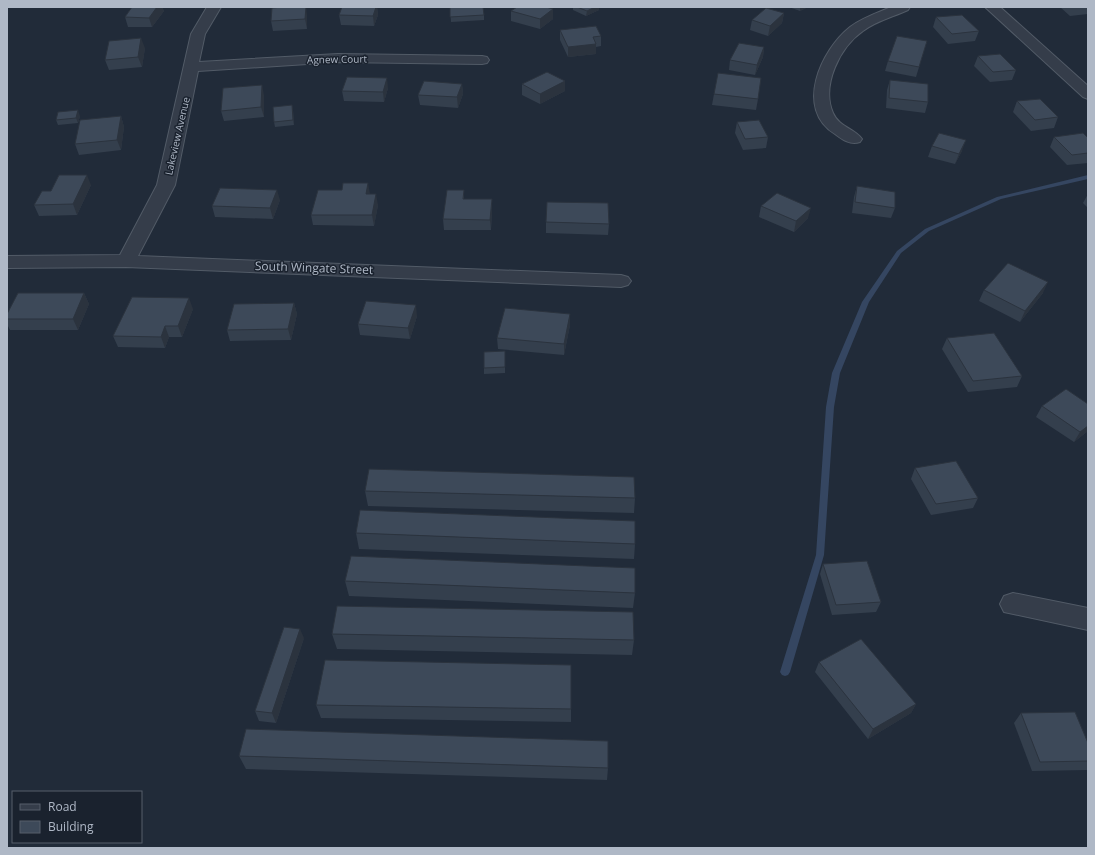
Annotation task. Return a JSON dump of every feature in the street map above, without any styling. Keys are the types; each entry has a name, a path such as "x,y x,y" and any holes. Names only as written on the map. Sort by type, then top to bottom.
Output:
{"street":[{"name":"Lakeview Avenue","path":"126,260 166,185 198,34 214,7"},
{"path":"854,139 831,124 824,110 822,97 824,77 830,61 854,31 904,7"},
{"path":"992,7 1088,94"},
{"name":"Agnew Court","path":"192,67 338,58 482,60"},
{"name":"South Wingate Street","path":"7,262 126,260 621,281"},
{"path":"1013,604 1088,619"}],"building":[{"path":"132,7 157,7 149,18 125,17"},
{"path":"306,7 305,19 271,21 272,8"},
{"path":"342,7 376,7 373,16 339,15"},
{"path":"450,7 483,7 484,15 450,17"},
{"path":"517,7 546,7 553,9 540,19 511,11"},
{"path":"577,7 595,7 587,11"},
{"path":"766,8 784,13 770,26 752,20"},
{"path":"962,15 979,31 952,34 936,17"},
{"path":"596,26 601,36 593,37 596,44 568,47 560,30"},
{"path":"897,36 927,41 919,67 888,61"},
{"path":"141,38 138,57 105,60 109,41"},
{"path":"739,43 764,47 757,65 730,60"},
{"path":"1000,54 1016,70 993,72 978,56"},
{"path":"547,72 565,81 540,94 522,84"},
{"path":"718,73 761,78 758,99 714,94"},
{"path":"347,77 387,78 383,92 342,91"},
{"path":"890,80 928,84 928,102 889,98"},
{"path":"424,81 462,84 457,97 418,95"},
{"path":"262,85 261,107 221,111 223,88"},
{"path":"1040,99 1058,117 1035,120 1017,101"},
{"path":"292,105 293,120 274,122 273,107"},
{"path":"78,110 76,118 56,120 58,112"},
{"path":"121,116 117,140 75,144 80,120"},
{"path":"759,120 768,137 745,139 737,122"},
{"path":"939,133 966,140 959,154 932,146"},
{"path":"1083,133 1088,138 1088,153 1072,155 1054,137"},
{"path":"59,175 87,175 73,204 34,205 42,191 51,191"},
{"path":"343,183 368,183 366,194 376,194 372,215 311,215 318,190 342,190"},
{"path":"857,186 895,192 895,208 855,202"},
{"path":"220,188 277,190 270,208 212,206"},
{"path":"447,190 464,190 463,199 492,199 490,220 443,219"},
{"path":"777,193 811,208 796,221 761,206"},
{"path":"547,202 608,203 609,224 546,222"},
{"path":"1008,263 1048,282 1025,311 984,290"},
{"path":"18,293 84,293 73,319 7,319 7,314"},
{"path":"132,297 189,298 178,326 165,326 161,337 113,336"},
{"path":"366,301 416,305 408,328 358,324"},
{"path":"294,303 288,329 227,330 234,304"},
{"path":"505,308 570,314 564,344 497,338"},
{"path":"994,333 1022,376 973,381 947,338"},
{"path":"505,351 505,367 484,368 484,352"},
{"path":"1066,389 1088,404 1088,426 1080,432 1042,406"},
{"path":"956,461 978,498 936,504 915,468"},
{"path":"369,469 634,477 635,498 365,491"},
{"path":"360,510 635,521 635,544 356,533"},
{"path":"351,556 635,568 635,593 345,581"},
{"path":"867,561 881,602 836,605 823,564"},
{"path":"337,606 633,612 634,640 332,634"},
{"path":"284,627 300,629 272,713 255,711"},
{"path":"861,639 916,704 873,729 819,662"},
{"path":"325,660 571,665 571,709 316,705"},
{"path":"1075,712 1088,743 1088,761 1040,762 1021,713"},
{"path":"246,729 608,741 608,768 239,756"}],"waterway":[{"path":"785,672 820,555 830,407 836,373 866,302 899,252 927,230 999,198 1088,177"}]}
